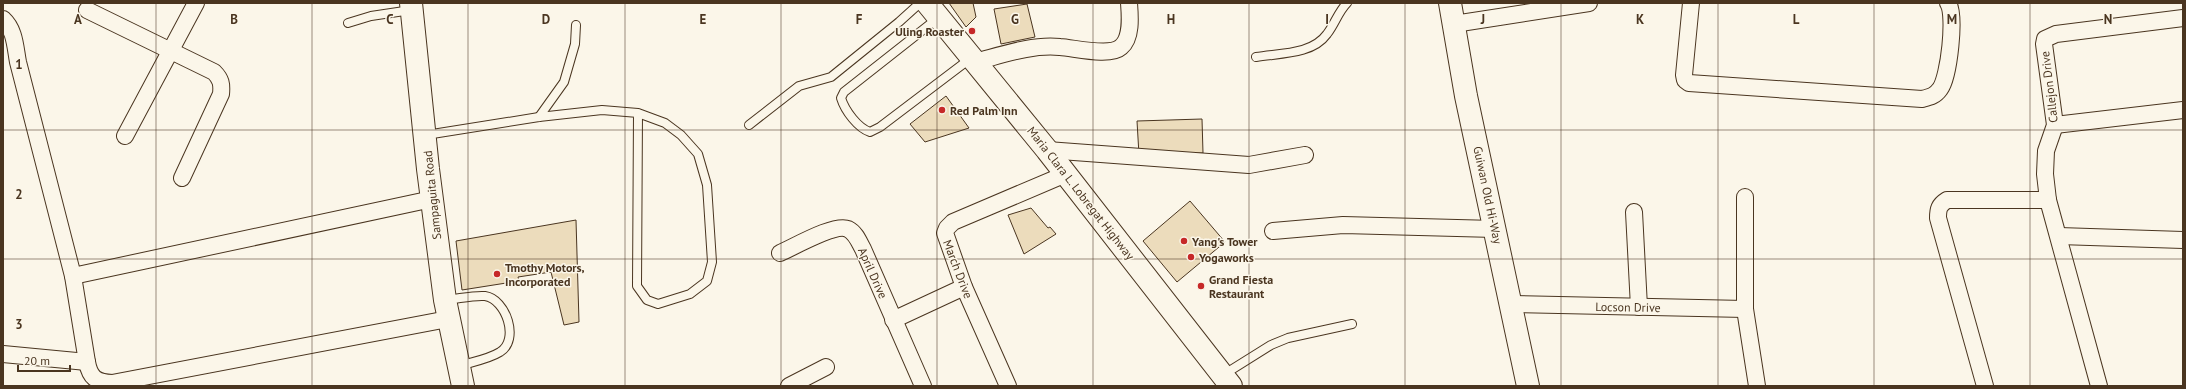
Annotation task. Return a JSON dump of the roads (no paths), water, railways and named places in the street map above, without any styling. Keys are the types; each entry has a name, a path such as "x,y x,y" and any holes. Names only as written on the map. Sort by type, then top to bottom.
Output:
{"main road":[{"name":"Sampaguita Road","path":"411,7 432,199 447,309 461,376"},
{"name":"Maria Clara L. Lobregat Highway","path":"932,10 1047,150 1227,381"},
{"name":"Guiwan Old Hi-Way","path":"1452,13 1466,96 1528,386"}],"street":[{"path":"125,136 196,3"},
{"path":"973,60 1041,47 1058,46 1104,52 1120,48 1127,39 1129,3"},
{"path":"1452,13 1589,3"},
{"path":"1691,3 1684,75 1685,80 1689,83 1922,99 1935,95 1942,87 1946,72 1952,17 1948,3"},
{"path":"87,10 214,72 222,85 218,101 182,178"},
{"name":"Callejon Drive","path":"2099,386 2048,200 2045,174 2046,151 2055,125 2044,44 2045,39 2049,36 2183,18"},
{"path":"3,19 9,25 14,38 18,62 73,276 89,373 93,378 100,382 112,383 447,309"},
{"path":"2055,125 2183,110"},
{"path":"1047,150 1249,165 1305,155"},
{"name":"March Drive","path":"1008,386 964,287 946,239 947,228 954,222 1066,174"},
{"path":"1745,197 1745,310 1757,386"},
{"path":"73,276 432,199"},
{"path":"1985,386 1940,224 1938,209 1941,204 1947,200 2048,200"},
{"path":"1634,212 1639,307"},
{"path":"1273,231 1343,225 1495,229"},
{"name":"April Drive","path":"780,254 834,229 846,228 854,233 864,249 893,320 923,386"},
{"path":"2059,236 2183,240"},
{"path":"893,320 964,287"},
{"name":"Locson Drive","path":"1511,304 1745,310"},
{"path":"3,354 87,362"},
{"path":"789,386 826,367"}],"lane":[{"path":"749,125 799,86 831,76 899,22 920,3"},
{"path":"1256,57 1312,48 1327,34 1340,10 1347,3"},
{"path":"348,23 411,7"},
{"path":"932,10 844,92 840,98 844,107 864,130 870,132 880,127 973,60"},
{"path":"539,117 564,82 575,44 576,25"},
{"path":"426,135 539,117 602,110 638,114 665,122 681,135 698,154 707,185 712,262 706,281 690,294 658,304 647,300 637,286 638,114"},
{"path":"447,309 487,296 502,306 511,330 509,343 500,352 461,376"},
{"path":"1227,381 1271,345 1288,338 1352,324"}],"place":[{"name":"Uling Roaster","path":"972,31"},
{"name":"Red Palm Inn","path":"942,110"},
{"name":"Yang's Tower","path":"1184,241"},
{"name":"Yogaworks","path":"1191,257"},
{"name":"Tmothy Motors, Incorporated","path":"497,274"},
{"name":"Grand Fiesta Restaurant","path":"1201,286"}]}
